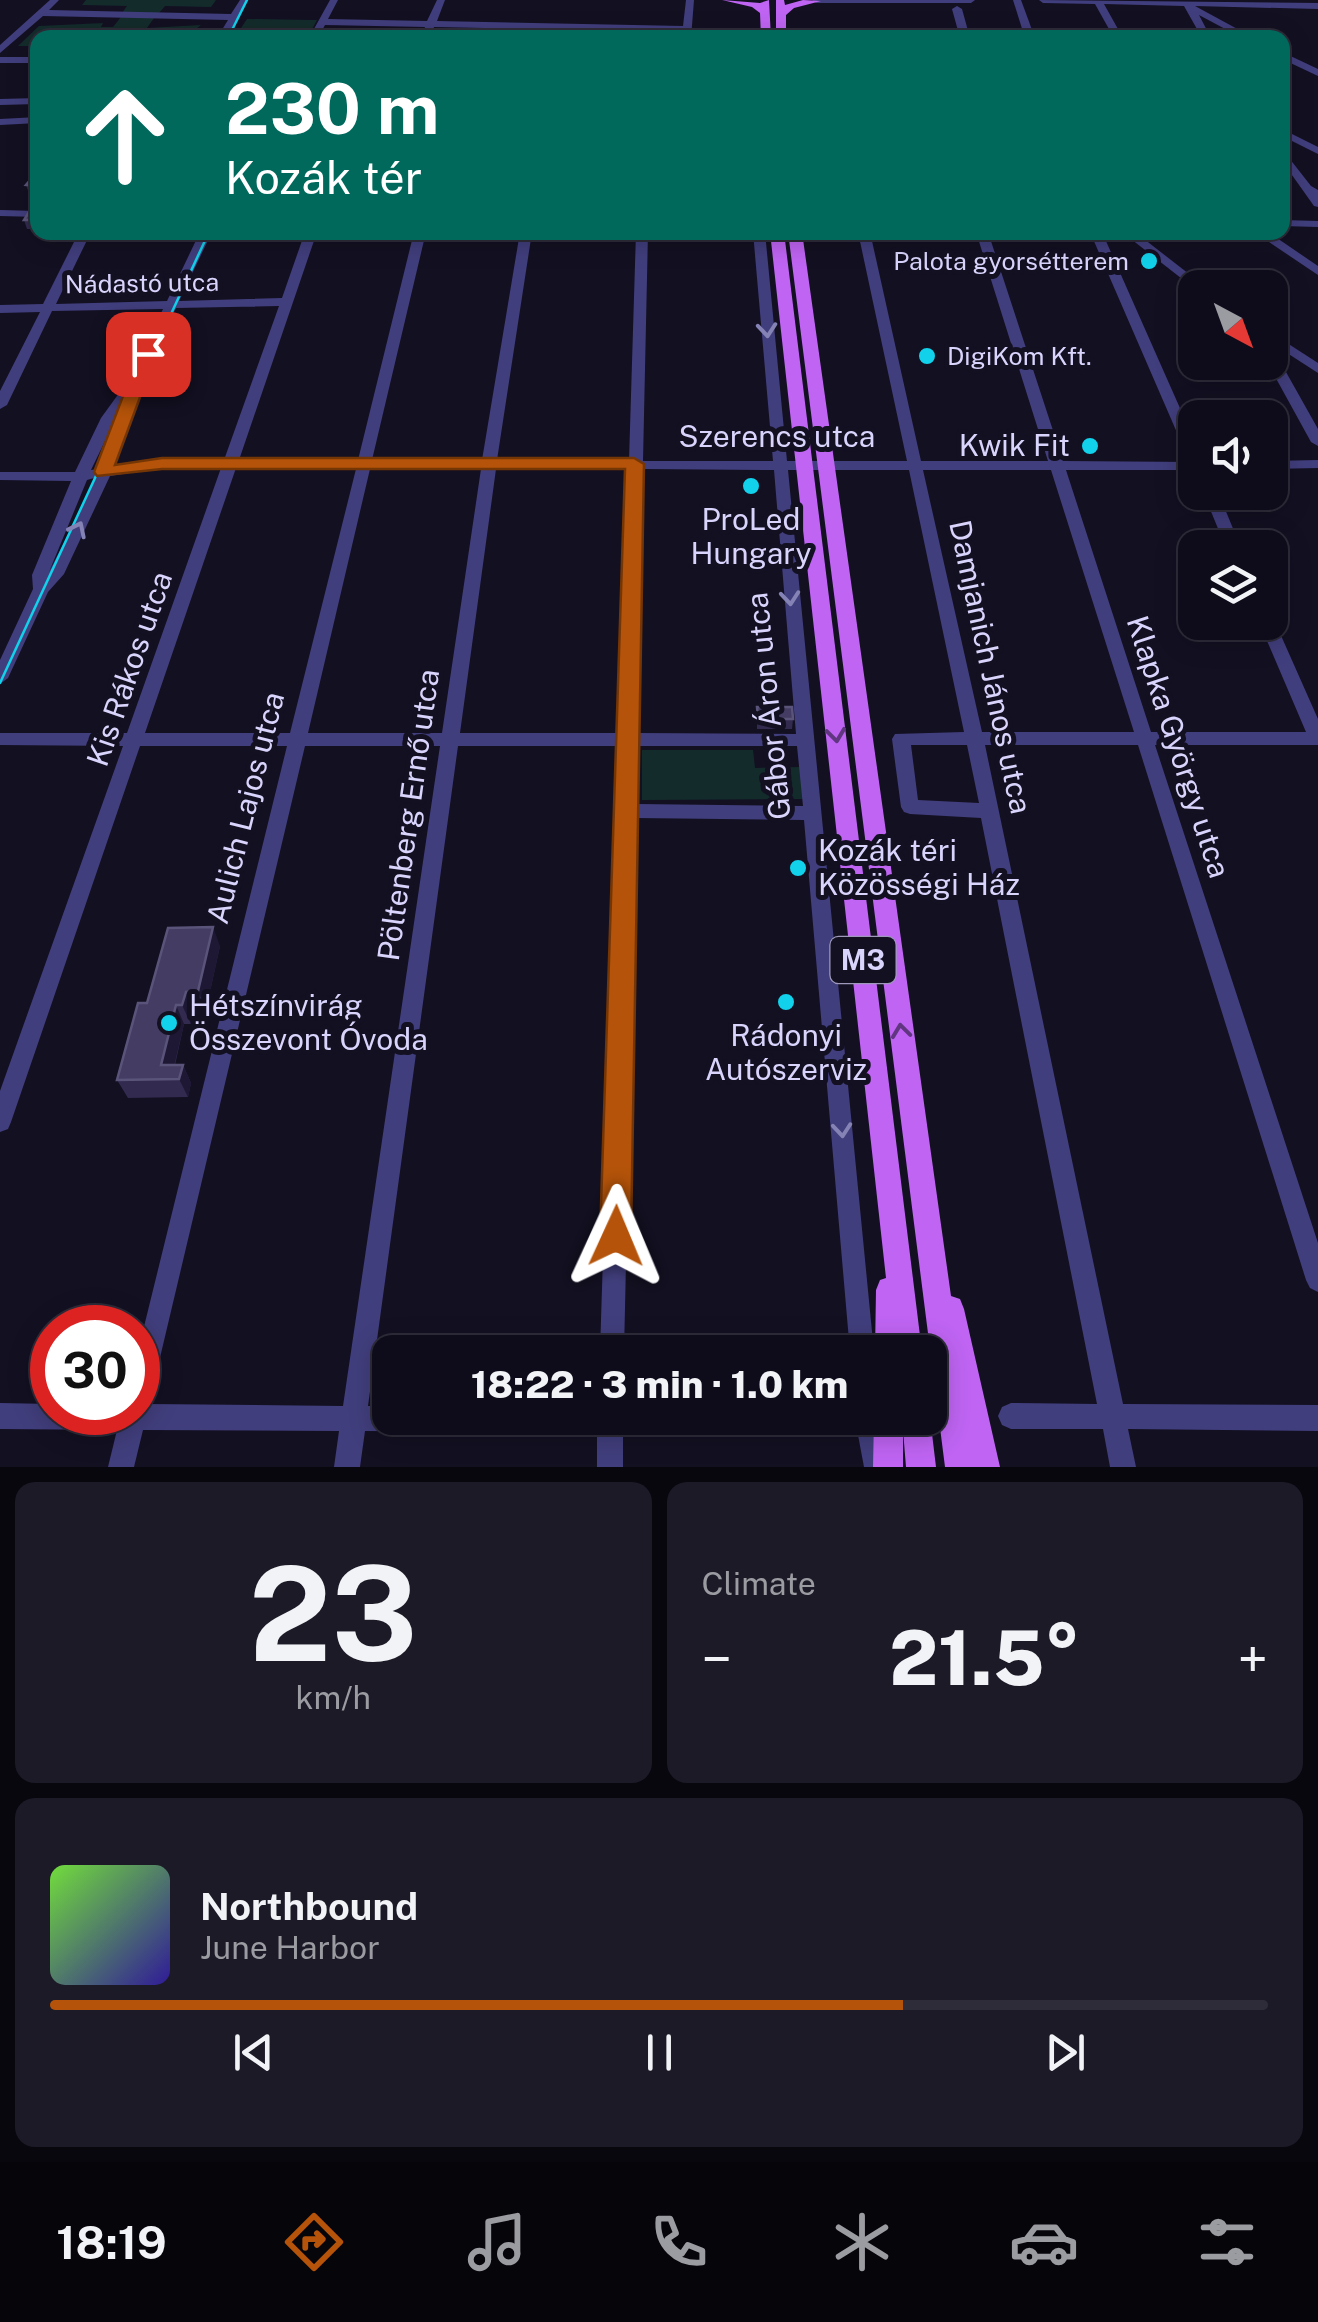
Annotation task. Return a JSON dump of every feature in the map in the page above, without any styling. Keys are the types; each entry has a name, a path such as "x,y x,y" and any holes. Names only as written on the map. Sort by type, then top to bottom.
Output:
{"main road":[{"path":"727,0 765,6"},
{"path":"780,0 781,30"},
{"path":"780,14 792,5 816,1"},
{"name":"M3","path":"779,240 816,466 960,1467"},
{"name":"M3","path":"796,240 906,1335"},
{"path":"889,1335 890,1203"},
{"path":"924,1205 985,1467"},
{"path":"879,1435 888,1467"},
{"path":"918,1435 922,1467"}],"street":[{"path":"0,50 56,0"},
{"path":"226,30 244,0"},
{"path":"318,30 334,0"},
{"path":"428,30 441,0"},
{"path":"686,30 690,0"},
{"path":"919,0 935,2"},
{"path":"1018,0 1027,30"},
{"path":"1043,0 1189,7 1301,3 1318,10"},
{"path":"816,1 962,3 964,30"},
{"path":"1098,1 1114,30"},
{"path":"1189,7 1202,30"},
{"path":"1189,7 1234,30"},
{"path":"41,14 233,18"},
{"path":"322,22 601,30"},
{"path":"1290,58 1318,73"},
{"path":"0,60 30,60"},
{"path":"0,102 30,102"},
{"path":"0,122 30,120"},
{"path":"1290,136 1318,152"},
{"path":"1290,162 1318,204"},
{"path":"0,212 30,214"},
{"path":"1290,224 1318,224"},
{"path":"0,405 81,240"},
{"path":"0,678 41,589 56,574 103,472 136,379 202,240"},
{"name":"Kis Rákos utca","path":"0,1122 308,240"},
{"name":"Aulich Lajos utca","path":"160,1306 418,240"},
{"name":"Pöltenberg Ernő utca","path":"348,1467 489,464 525,240"},
{"path":"612,1335 642,240"},
{"name":"Gábor Áron utca","path":"760,240 860,1335"},
{"name":"Damjanich János utca","path":"866,240 976,740 1123,1467"},
{"name":"Klapka György utca","path":"985,240 1318,1280"},
{"path":"1099,240 1178,423"},
{"path":"1136,240 1178,271"},
{"path":"1271,240 1318,271"},
{"name":"Nádastó utca","path":"0,309 284,302"},
{"path":"1288,351 1318,370"},
{"path":"41,589 40,575 83,476 124,390 136,379"},
{"path":"1288,379 1318,442"},
{"name":"Szerencs utca","path":"0,476 83,476 162,464 1056,466 1178,462"},
{"path":"1288,465 1318,464"},
{"path":"990,812 910,807 901,740 1318,738 1275,640"},
{"path":"0,739 804,740"},
{"path":"627,810 812,812"},
{"path":"160,1411 372,1422"},
{"path":"0,1416 30,1415"},
{"path":"1010,1416 1318,1418"},
{"name":"Aulich Lajos utca","path":"121,1467 129,1435"},
{"path":"610,1435 610,1467"},
{"path":"876,1435 877,1467"}],"green space":[{"path":"86,0 216,0 211,7 165,6 159,13 122,13 127,6 82,5"},
{"path":"121,17 154,18 147,28 201,25 195,30 35,30 39,26 103,23 101,27 113,27"},
{"path":"247,19 317,20 312,30 240,30"},
{"path":"30,35 30,46 18,46"},
{"path":"642,750 753,750 755,768 801,767 804,799 642,800"}],"building":[{"path":"757,707 792,707 793,719 758,719"},
{"path":"213,927 198,991 186,992 182,1005 176,1005 161,1065 183,1065 179,1079 117,1080 138,1003 147,1003 168,928"}],"tram line":[{"path":"232,30 247,0"},
{"path":"0,683 205,240"}],"place":[{"name":"Palota gyorsétterem","path":"1149,261"},
{"name":"DigiKom Kft.","path":"927,356"},
{"name":"Kwik Fit","path":"1090,446"},
{"name":"ProLed Hungary","path":"751,486"},
{"name":"Kozák téri Közösségi Ház","path":"798,868"},
{"name":"Rádonyi Autószerviz","path":"786,1002"},
{"name":"Hétszínvirág Összevont Óvoda","path":"169,1023"}],"route":[{"path":"148,354 103,472 162,464 634,464 616,1236"}]}
